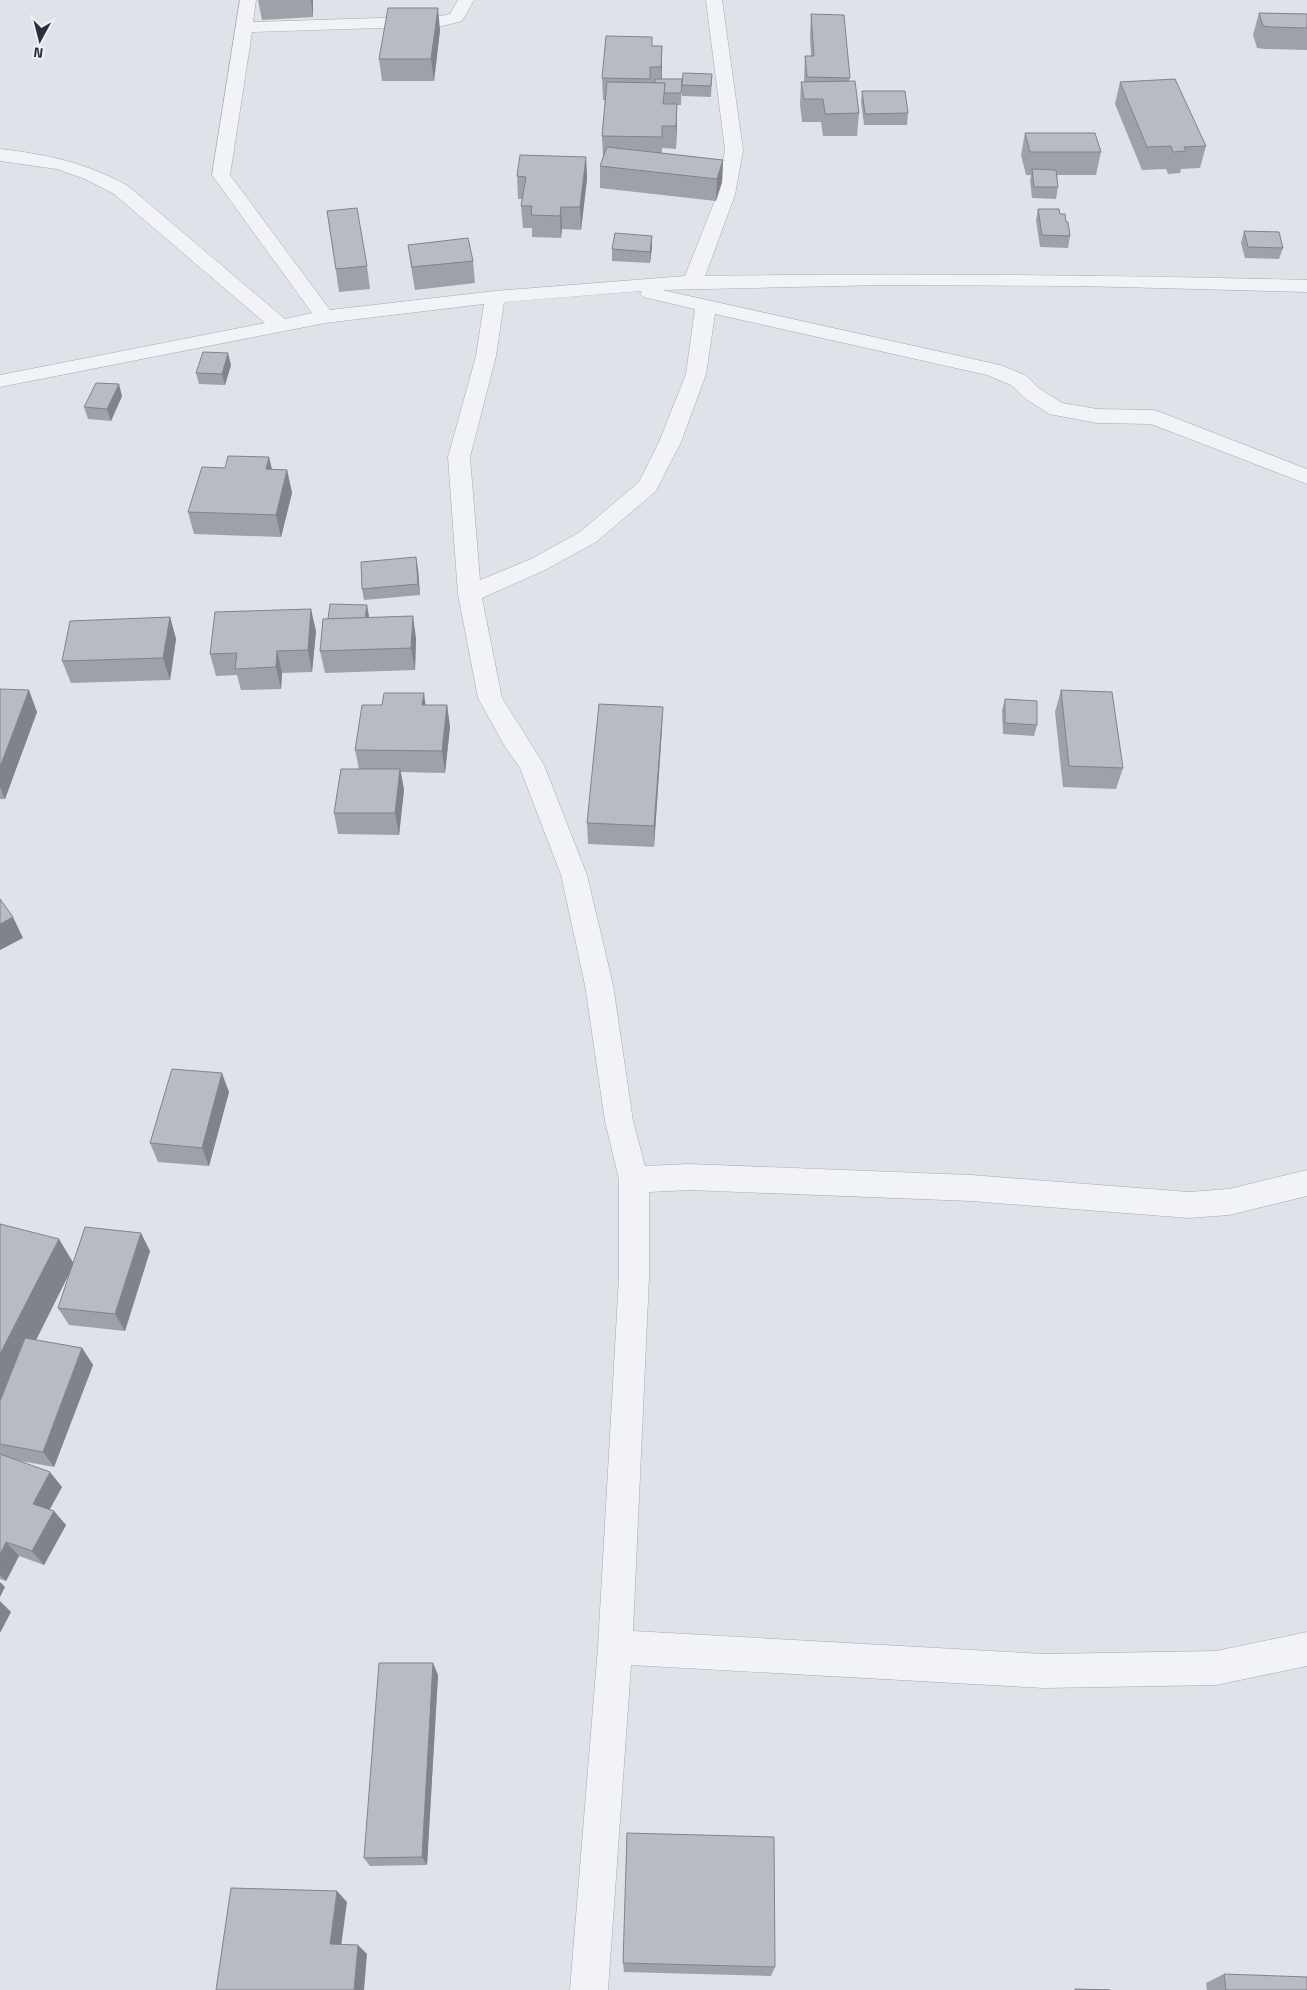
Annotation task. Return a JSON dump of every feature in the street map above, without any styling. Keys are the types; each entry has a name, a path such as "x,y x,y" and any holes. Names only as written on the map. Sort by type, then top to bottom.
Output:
{"street":[{"path":"248,0 221,175 325,317"},
{"path":"244,27 442,21 456,17 466,0"},
{"path":"693,282 726,195 734,150 714,0"},
{"path":"0,155 28,157 62,163 96,175 121,190 280,325"},
{"path":"0,381 325,317 495,297 619,286 693,282 882,279 1081,280 1307,286"},
{"path":"619,286 993,370 1018,380 1033,394 1056,409 1097,416 1152,417 1307,477"},
{"path":"495,297 486,356 459,457 470,594 490,698 513,740 531,764 574,875 599,985 619,1121 634,1180 634,1277 615,1647 589,1990"},
{"path":"470,594 539,564 588,538 648,486 670,442 696,374 706,306"},
{"path":"634,1180 690,1177 971,1188 1189,1205 1229,1202 1307,1183"},
{"path":"615,1647 1044,1671 1216,1668 1307,1649"}],"building":[{"path":"388,8 438,8 431,59 379,59"},
{"path":"1259,13 1307,14 1307,28 1263,26"},
{"path":"811,14 844,15 850,78 807,77 805,56 814,56"},
{"path":"606,36 652,37 652,46 662,46 661,67 650,67 650,79 602,78"},
{"path":"683,73 712,74 711,86 682,85"},
{"path":"655,79 682,79 681,93 664,93 665,83 655,83"},
{"path":"1175,79 1206,146 1184,147 1186,151 1173,152 1171,146 1147,147 1120,82"},
{"path":"855,81 859,113 825,114 823,99 804,99 801,82"},
{"path":"607,82 665,83 663,104 677,104 676,126 662,126 662,137 602,136"},
{"path":"862,91 905,91 908,113 865,114"},
{"path":"1025,133 1095,133 1101,152 1030,152"},
{"path":"607,147 723,160 717,179 600,166"},
{"path":"520,155 586,157 580,207 561,207 560,216 531,215 532,206 521,206 526,177 517,176"},
{"path":"1032,169 1056,170 1058,187 1034,187"},
{"path":"357,208 367,266 336,269 327,211"},
{"path":"1038,209 1059,209 1060,214 1065,214 1070,236 1042,235"},
{"path":"1244,231 1279,232 1283,248 1248,247"},
{"path":"615,233 652,236 650,252 612,249"},
{"path":"468,238 473,261 412,267 408,245"},
{"path":"203,352 228,353 222,374 196,373"},
{"path":"96,383 119,384 107,409 84,407"},
{"path":"228,456 269,457 266,469 287,470 276,515 188,512 202,467 225,468"},
{"path":"416,557 418,584 362,589 361,562"},
{"path":"330,604 367,605 365,618 328,619"},
{"path":"311,609 308,650 277,651 276,667 235,669 237,653 210,654 215,612"},
{"path":"413,616 411,648 320,651 323,619"},
{"path":"170,617 163,658 62,661 70,621"},
{"path":"0,689 29,690 0,767"},
{"path":"1061,690 1112,692 1123,768 1069,766"},
{"path":"384,693 424,693 422,705 447,705 442,751 355,750 362,705 382,705"},
{"path":"1005,699 1037,701 1037,725 1005,723"},
{"path":"599,704 663,707 654,826 587,823"},
{"path":"341,769 400,769 395,813 334,813"},
{"path":"0,899 13,917 0,924"},
{"path":"172,1069 222,1073 202,1148 150,1143"},
{"path":"0,1224 59,1239 0,1354"},
{"path":"85,1227 141,1233 115,1314 58,1308"},
{"path":"25,1338 82,1348 43,1452 0,1444 0,1401"},
{"path":"0,1454 50,1472 33,1504 54,1511 32,1551 6,1542 0,1555"},
{"path":"379,1663 433,1663 422,1857 364,1858"},
{"path":"627,1833 774,1837 775,1967 623,1963"},
{"path":"231,1888 337,1891 330,1944 358,1945 354,1990 216,1990"},
{"path":"1224,1974 1307,1977 1307,1990 1226,1990"},
{"path":"1075,1989 1110,1990 1075,1990"}]}
